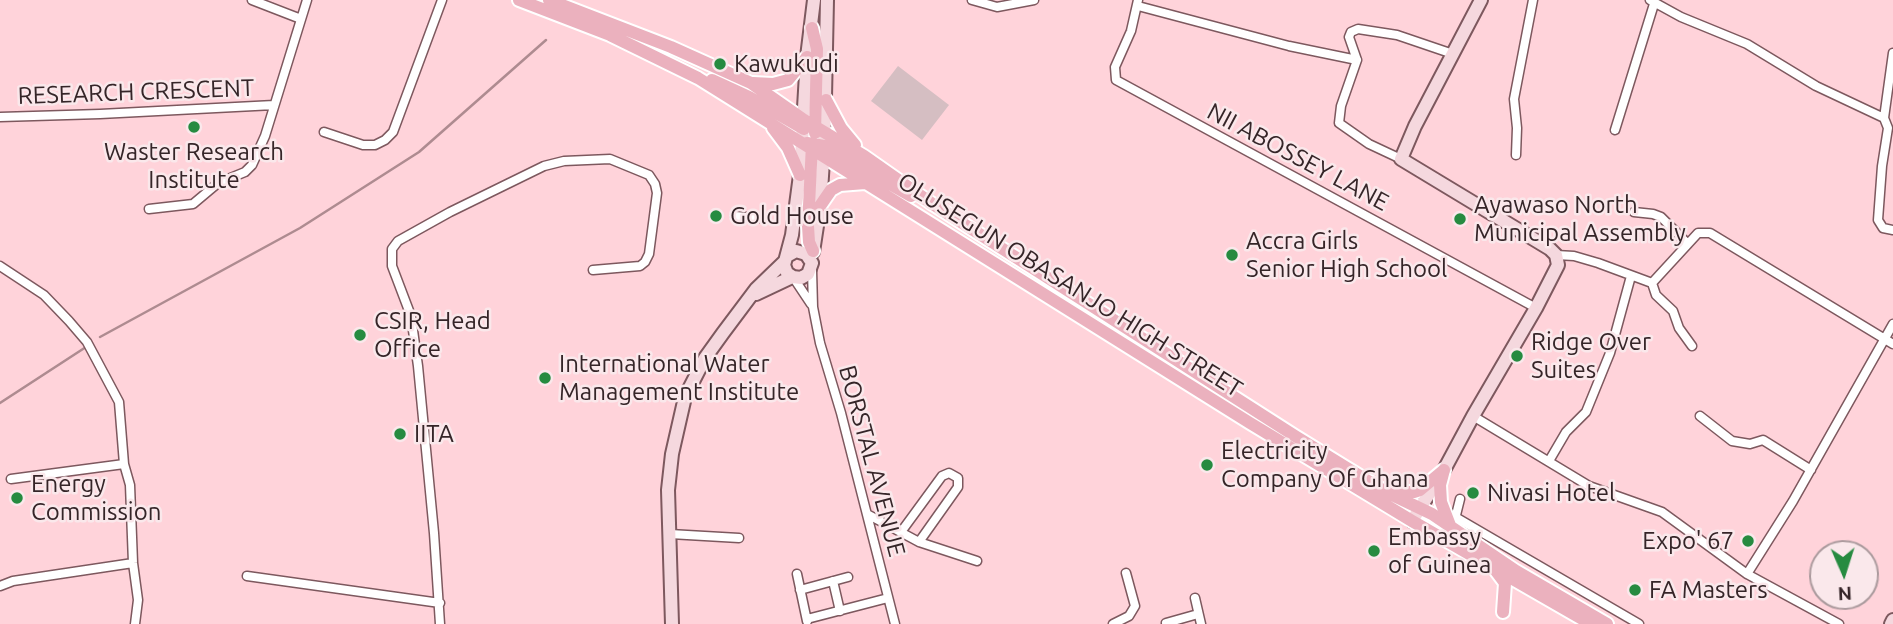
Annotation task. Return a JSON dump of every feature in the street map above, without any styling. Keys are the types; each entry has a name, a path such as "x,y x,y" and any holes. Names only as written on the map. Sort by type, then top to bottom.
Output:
{"main road":[{"name":"OLUSEGUN OBASANJO HIGH STREET","path":"519,0 610,35 698,78 768,123 864,156 931,203 1283,429 1451,528 1531,590 1591,624"},
{"name":"OLUSEGUN OBASANJO HIGH STREET","path":"549,0 671,47 751,83 866,183 1412,521 1491,566 1515,575 1607,624"},
{"path":"812,28 817,49 808,226 812,259"},
{"path":"751,83 781,83 796,73 807,57"},
{"path":"698,78 718,81 906,194 931,203"},
{"path":"826,100 841,128 864,156"},
{"path":"768,123 788,148 800,175"},
{"path":"820,206 831,190 841,185 866,183"},
{"path":"1386,492 1414,492 1444,470"},
{"path":"1444,470 1440,485 1441,502 1451,528"},
{"path":"1491,566 1505,583 1504,613"},
{"path":"1504,613 1518,593 1531,590"}],"street":[{"path":"252,0 301,19"},
{"path":"149,209 193,204 218,183 246,172 252,165 274,106 307,0"},
{"path":"324,132 363,145 386,141 393,132 442,0"},
{"path":"750,298 793,277 804,276 812,259 820,206 807,57 814,0"},
{"path":"793,277 786,271 786,259 800,175 826,100 827,0"},
{"path":"972,0 997,7 1034,0"},
{"path":"1401,159 1481,0"},
{"path":"1516,155 1514,99 1533,0"},
{"path":"1615,130 1652,2 1747,44 1816,86 1884,118"},
{"path":"1138,3 1234,32 1357,60"},
{"name":"NII ABOSSEY LANE","path":"1138,3 1131,31 1115,67 1116,79 1536,308"},
{"path":"1453,54 1397,35 1358,29 1350,32 1349,37 1357,60 1341,106 1339,123 1369,144 1401,159 1556,254 1574,256 1653,283"},
{"path":"1893,53 1884,118 1888,128 1878,220 1883,228 1893,230"},
{"name":"RESEARCH CRESCENT","path":"0,117 274,106"},
{"path":"440,624 418,366 411,316 392,266 392,249 398,241 544,166 564,161 610,159 649,176 655,184 657,192 649,254 640,266 593,270"},
{"path":"1634,212 1661,217 1688,244"},
{"path":"735,216 759,218"},
{"path":"1653,283 1698,233 1710,233 1889,341"},
{"path":"672,624 669,481 685,397 705,358 772,272 793,252 800,251 812,259"},
{"path":"1412,521 1536,308 1558,265 1556,254"},
{"name":"BORSTAL AVENUE","path":"812,259 813,307 820,342 895,624"},
{"path":"0,266 44,295 88,342 119,402 124,464 130,485 133,563 138,600 135,624"},
{"path":"1549,461 1566,432 1586,412 1610,353 1631,276"},
{"name":"BORSTAL AVENUE","path":"793,277 813,307"},
{"path":"1653,283 1656,295 1673,311 1679,328 1692,345"},
{"path":"1747,574 1889,341 1893,324"},
{"path":"1473,416 1589,486 1662,512 1747,574 1839,624"},
{"path":"1700,416 1732,441 1750,444 1763,440 1811,470"},
{"path":"10,479 124,464"},
{"path":"901,532 942,476 949,473 958,478 958,487 919,542"},
{"path":"1460,499 1457,518 1639,624"},
{"path":"867,514 919,542 978,561"},
{"path":"670,534 739,538"},
{"path":"0,586 13,581 133,563"},
{"path":"1113,624 1129,616 1135,606 1126,573"},
{"path":"797,574 808,622 888,598"},
{"path":"1504,613 1515,575"},
{"path":"247,576 440,603"},
{"path":"800,590 848,577"},
{"path":"833,580 841,611"},
{"path":"1195,598 1200,624"},
{"path":"1166,623 1198,614"}],"shaded area":[{"path":"898,66 949,105 922,140 871,101"}],"waterway":[{"path":"100,337 300,228 419,152 546,40"},
{"path":"0,403 86,347"}],"place":[{"name":"Kawukudi","path":"720,64"},
{"name":"Waster Research Institute","path":"194,127"},
{"name":"Gold House","path":"716,216"},
{"name":"Ayawaso North Municipal Assembly","path":"1460,219"},
{"name":"Accra Girls Senior High School","path":"1232,255"},
{"name":"CSIR, Head Office","path":"360,335"},
{"name":"Ridge Over Suites","path":"1517,356"},
{"name":"International Water Management Institute","path":"545,378"},
{"name":"IITA","path":"400,434"},
{"name":"Electricity Company Of Ghana","path":"1207,465"},
{"name":"Nivasi Hotel","path":"1473,493"},
{"name":"Energy Commission","path":"17,498"},
{"name":"Expo' 67","path":"1748,541"},
{"name":"Embassy of Guinea","path":"1374,551"},
{"name":"FA Masters","path":"1635,590"}]}
